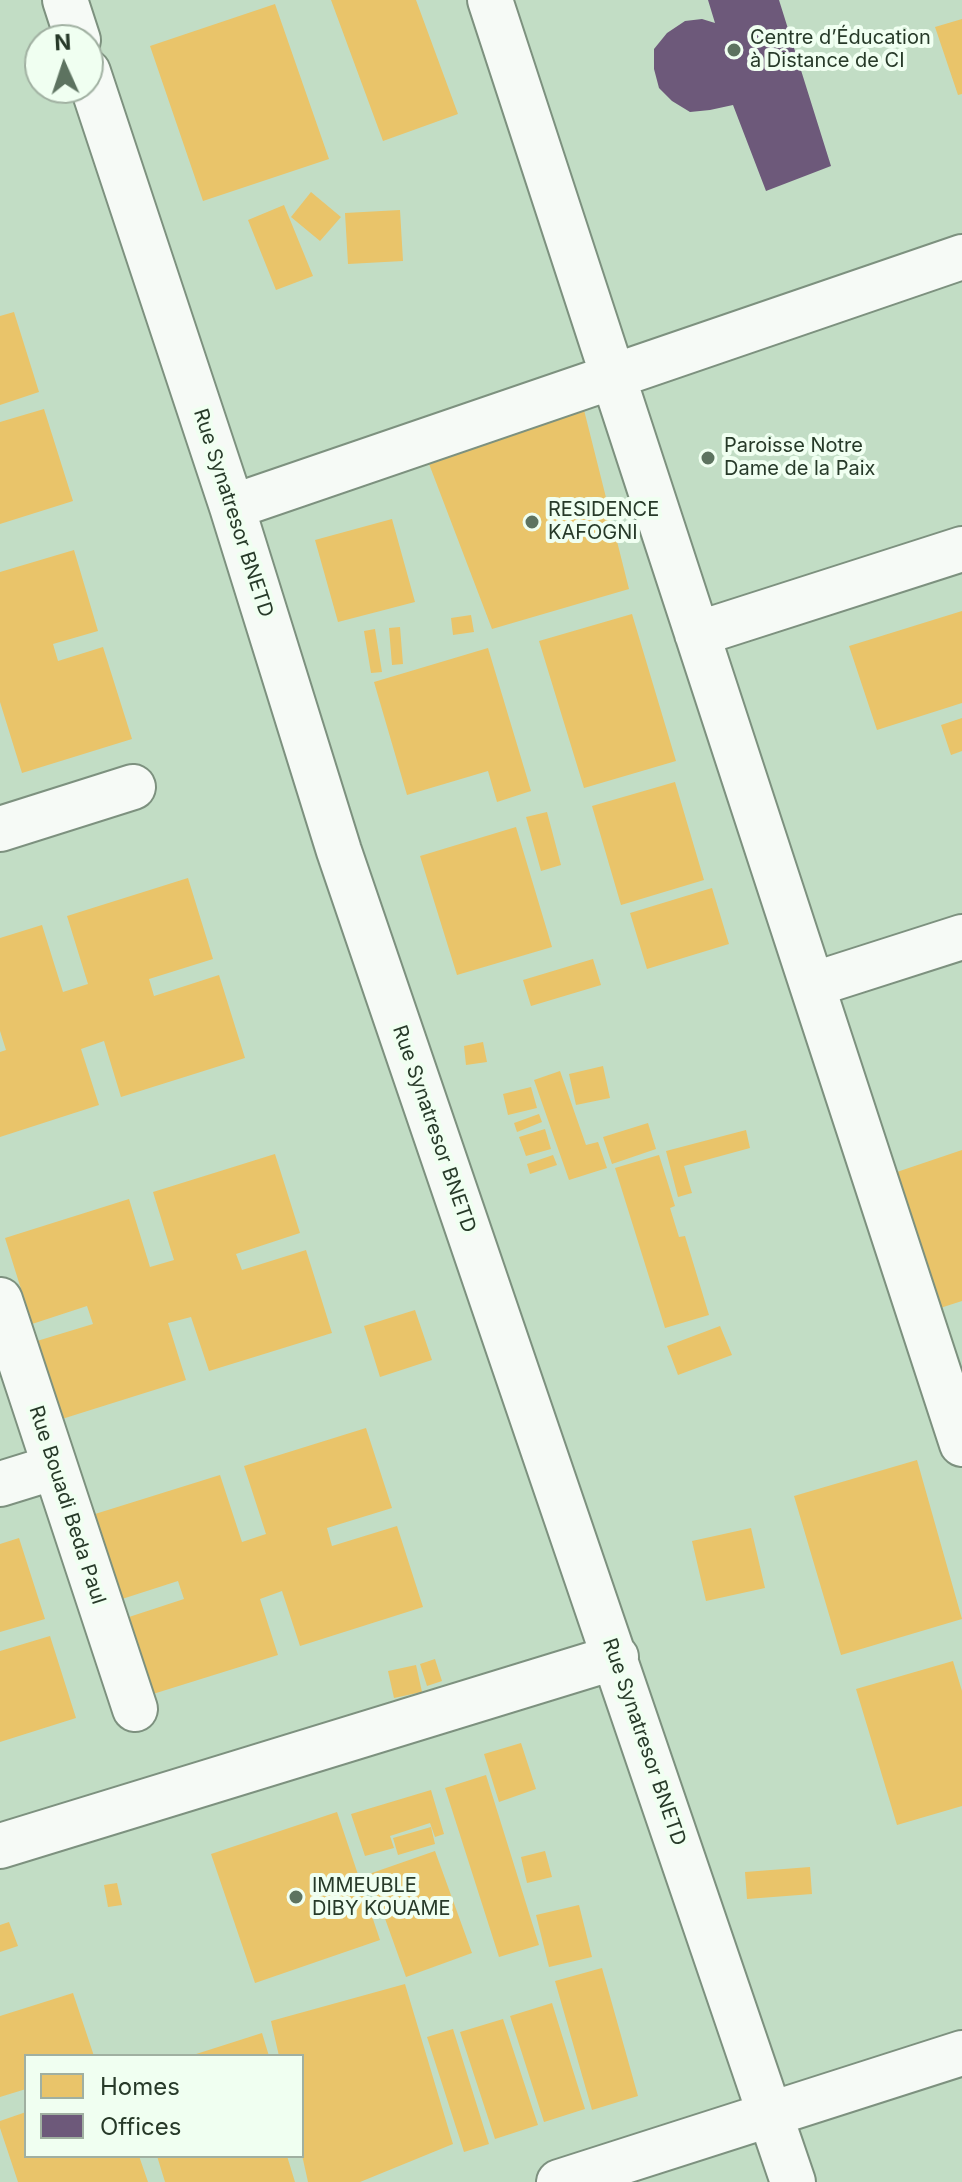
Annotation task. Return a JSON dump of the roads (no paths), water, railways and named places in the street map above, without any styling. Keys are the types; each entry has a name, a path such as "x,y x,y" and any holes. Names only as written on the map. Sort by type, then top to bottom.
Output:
{"street":[{"path":"65,0 73,24"},
{"path":"490,0 812,985 946,1341 962,1444"},
{"name":"Rue Synatresor BNETD","path":"99,104 232,507 339,851 793,2182"},
{"path":"232,507 962,257"},
{"path":"697,634 962,549"},
{"path":"0,829 133,787"},
{"path":"812,985 962,937"},
{"name":"Rue Bouadi Beda Paul","path":"0,1300 135,1709"},
{"path":"0,1484 55,1467"},
{"path":"0,1846 616,1657"},
{"path":"559,2182 962,2053"}],"place":[{"name":"Centre d’Éducation à Distance de CI","path":"734,50"},
{"name":"Paroisse Notre Dame de la Paix","path":"708,458"},
{"name":"RESIDENCE KAFOGNI","path":"532,522"},
{"name":"IMMEUBLE DIBY KOUAME","path":"296,1897"}]}
